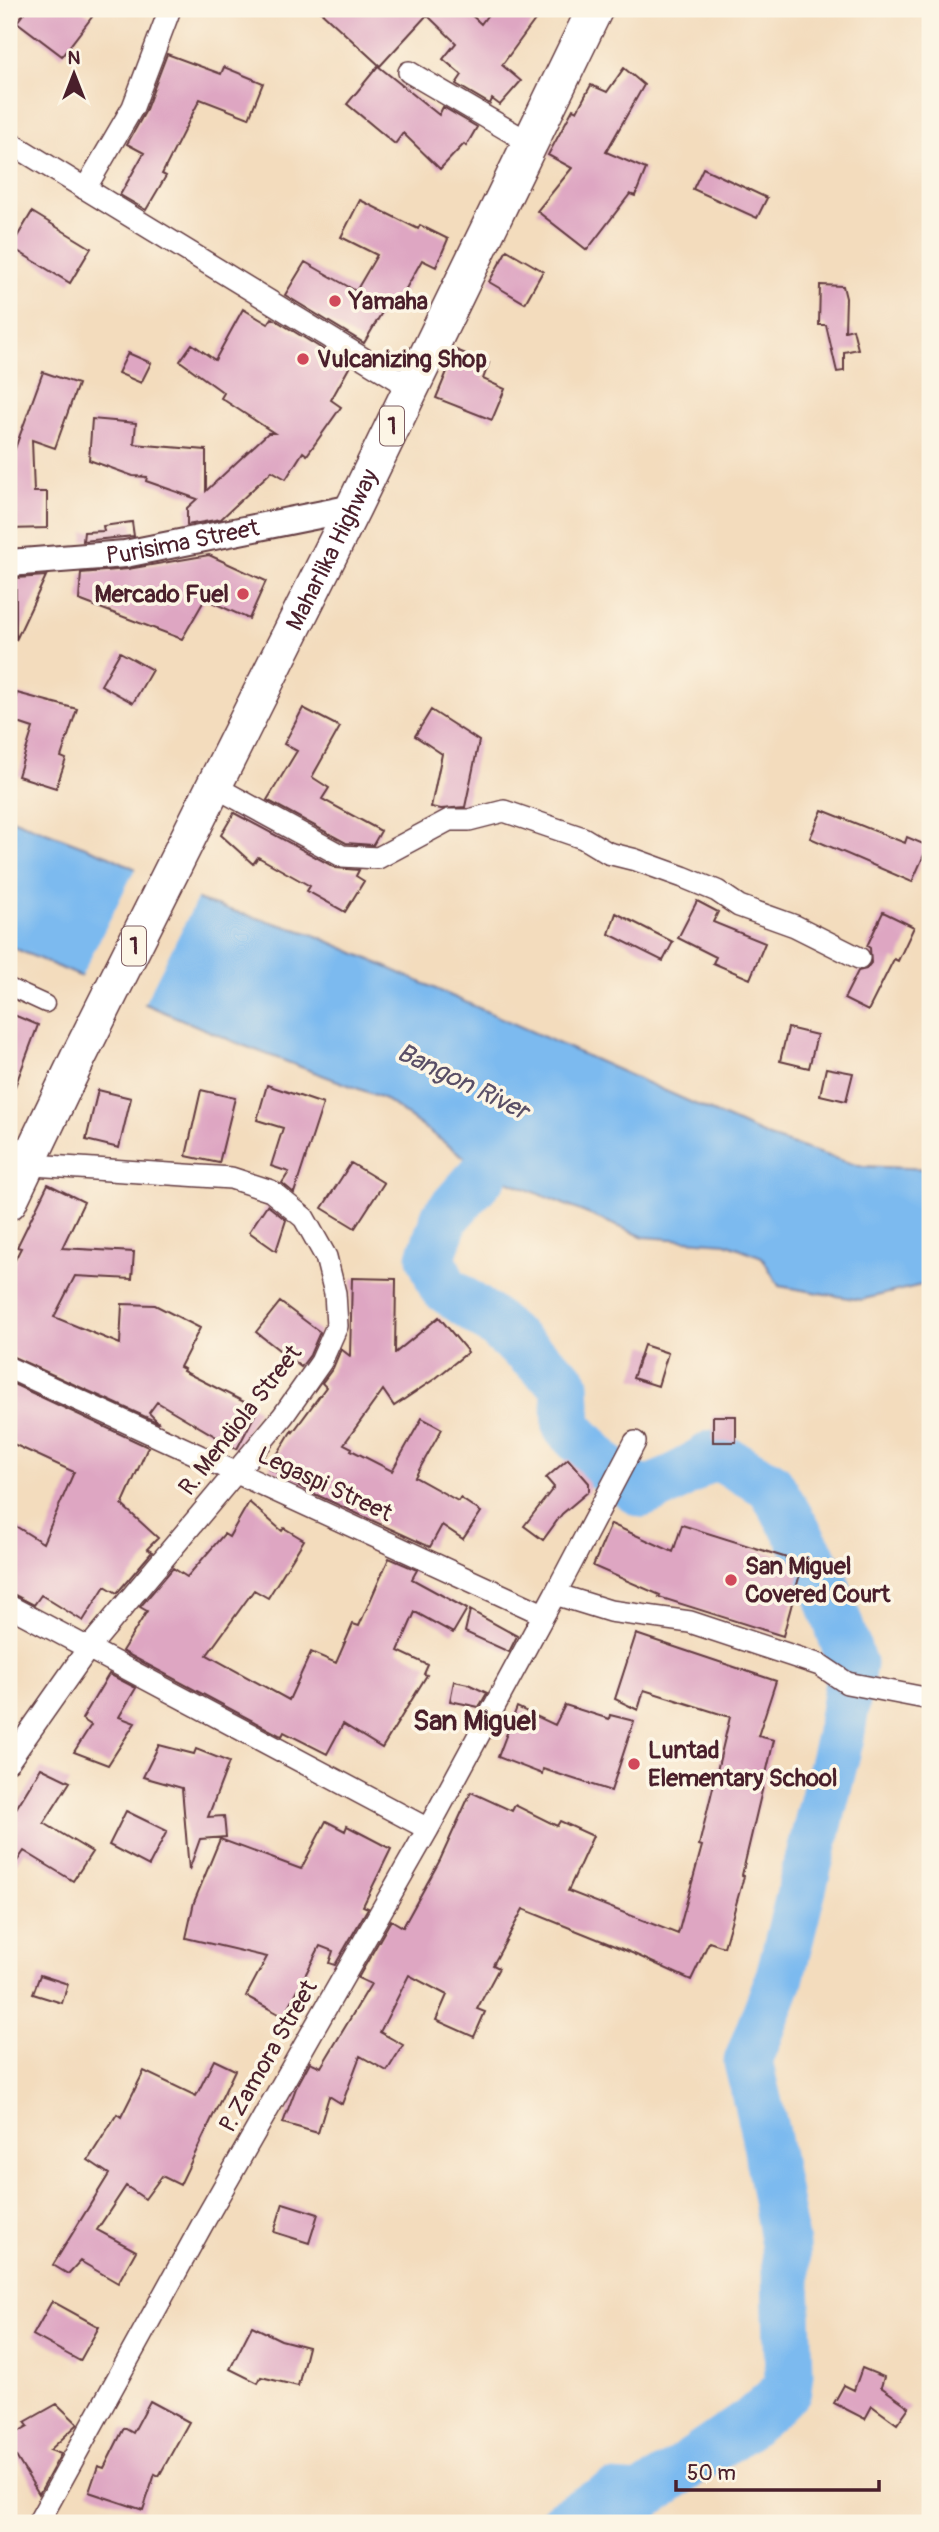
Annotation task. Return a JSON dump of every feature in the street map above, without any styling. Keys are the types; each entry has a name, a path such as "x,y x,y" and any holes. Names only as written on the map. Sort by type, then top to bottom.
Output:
{"highway":[{"name":"Maharlika Highway","path":"18,1164 82,1050 353,508 595,9"},
{"name":"1","path":"9,1202 18,1164"}],"street":[{"path":"85,189 133,107 170,9"},
{"path":"410,72 530,143"},
{"path":"9,142 410,387"},
{"name":"Purisima Street","path":"9,563 125,554 353,508"},
{"path":"214,786 342,856 378,858 449,820 469,820 505,811 583,838 608,852 717,891 738,906 795,926 859,958"},
{"path":"9,987 46,1004"},
{"name":"R. Mendiola Street","path":"9,1761 87,1650 283,1416 321,1362 338,1326 335,1293 326,1257 304,1217 271,1191 231,1178 18,1164"},
{"name":"Legaspi Street","path":"9,1368 543,1614"},
{"name":"P. Zamora Street","path":"38,2523 202,2225 428,1829 635,1442"},
{"path":"555,1594 610,1611 690,1622 820,1665 847,1683 930,1699"},
{"path":"9,1606 87,1650 428,1829"}],"water":[{"name":"Bangon River","path":"9,818 109,856 206,903 312,934 769,1137 859,1166 930,1169 930,1283 860,1300 779,1286 762,1257 726,1243 644,1237 485,1172 383,1098 237,1043 9,946"}],"pier":[{"path":"137,865 199,895 143,1006 80,979"}],"building":[{"path":"27,9 81,9 92,17 62,56 17,22"},
{"path":"318,9 465,9 481,24 492,9 543,9 502,65 521,81 500,105 492,99 490,104 456,84 462,75 443,59 456,43 427,15 380,66"},
{"path":"167,54 221,74 224,67 263,83 249,118 200,99 162,174 166,176 146,210 120,195 144,153 127,144 145,112"},
{"path":"378,66 439,115 443,107 477,127 466,146 464,144 440,169 403,133 395,144 347,104"},
{"path":"624,68 644,85 606,152 646,169 635,196 630,194 587,250 537,211 572,168 548,155 573,109 577,111 591,85 607,92"},
{"path":"703,168 767,198 757,218 693,189"},
{"path":"360,200 418,229 420,225 448,239 436,267 422,260 399,301 391,297 364,343 285,295 305,262 356,291 377,255 341,237"},
{"path":"32,212 91,248 70,283 11,247"},
{"path":"507,250 543,271 525,303 489,282"},
{"path":"820,285 843,286 846,298 845,331 853,329 858,349 844,352 844,371 837,372 826,325 819,325"},
{"path":"243,309 268,324 272,318 350,366 331,400 341,407 307,455 303,452 286,479 272,471 221,519 187,525 187,508 197,499 146,481 147,477 133,476 89,460 92,419 136,423 134,444 206,450 206,491 268,433 274,433 221,398 224,393 180,361 192,344 215,360"},
{"path":"456,350 489,363 483,379 505,389 492,420 436,398"},
{"path":"128,353 151,363 141,383 118,373"},
{"path":"43,372 78,384 55,448 32,440 34,492 47,492 47,528 9,529 9,465"},
{"path":"132,522 134,536 83,541 84,532 104,531 103,526"},
{"path":"209,555 266,581 249,619 205,599 182,639 79,600 81,573 128,569"},
{"path":"46,576 16,640 16,578"},
{"path":"120,652 152,670 133,703 101,685"},
{"path":"17,693 77,709 61,757 66,759 56,788 18,776 33,728 9,720"},
{"path":"303,708 340,727 312,777 329,788 322,799 381,831 373,845 346,843 267,800 297,751 284,744"},
{"path":"431,710 479,741 465,807 431,807 442,754 415,736"},
{"path":"822,810 905,843 907,837 928,846 912,882 810,838"},
{"path":"234,813 336,868 359,870 356,876 364,881 345,912 307,891 310,886 258,857 253,864 221,835"},
{"path":"697,901 718,912 713,922 765,943 750,979 713,963 716,957 678,938"},
{"path":"883,912 914,927 898,961 894,959 868,1011 844,999 858,971 866,969 871,963 870,948 867,946"},
{"path":"616,913 673,942 663,961 609,934"},
{"path":"9,1013 38,1025 11,1097 9,1096"},
{"path":"788,1028 817,1035 809,1068 780,1061"},
{"path":"826,1068 853,1073 846,1101 820,1095"},
{"path":"267,1085 323,1104 294,1193 282,1183 289,1172 271,1166 283,1128 257,1120"},
{"path":"98,1090 131,1098 119,1148 86,1140"},
{"path":"201,1090 235,1098 219,1163 186,1156"},
{"path":"351,1163 384,1183 355,1228 322,1208"},
{"path":"48,1184 84,1202 62,1248 134,1252 132,1279 75,1276 54,1317 120,1344 122,1304 155,1305 200,1328 180,1367 258,1409 237,1449 157,1402 149,1413 159,1423 9,1355 9,1272 21,1248 17,1247"},
{"path":"267,1205 286,1220 276,1251 249,1232"},
{"path":"352,1278 396,1279 395,1353 439,1317 468,1352 436,1378 394,1406 383,1390 344,1444 392,1471 422,1418 442,1429 415,1477 458,1501 460,1498 481,1512 463,1539 442,1525 430,1547 306,1490 269,1468 292,1430 293,1432 326,1387 322,1383 333,1368 341,1349 350,1356"},
{"path":"280,1302 320,1332 310,1355 301,1367 256,1332"},
{"path":"644,1345 668,1353 658,1386 633,1378"},
{"path":"9,1382 148,1447 122,1505 158,1538 147,1549 152,1552 117,1593 105,1586 83,1621 41,1595 34,1605 9,1592 9,1522 43,1543 74,1472 9,1442"},
{"path":"713,1416 736,1416 736,1442 713,1442"},
{"path":"568,1459 589,1483 589,1491 562,1514 543,1540 524,1526 554,1487 546,1478"},
{"path":"249,1502 282,1531 284,1528 304,1540 268,1598 254,1590 207,1655 289,1700 311,1652 336,1663 353,1624 359,1626 389,1558 417,1570 412,1579 467,1609 453,1633 415,1612 398,1651 428,1665 424,1674 427,1675 382,1748 343,1724 327,1754 284,1732 282,1736 279,1735 122,1651 147,1611 140,1607 173,1568 187,1577 224,1534 229,1537"},
{"name":"San Miguel Covered Court","path":"611,1524 673,1552 682,1525 803,1563 783,1636 659,1597 660,1595 593,1566"},
{"path":"470,1610 517,1636 509,1652 465,1632"},
{"path":"636,1634 776,1681 758,1736 774,1740 742,1875 744,1876 724,1947 709,1942 691,1980 523,1909 493,1965 499,1968 477,2009 485,2012 474,2037 436,2020 447,1995 409,1975 380,2032 403,2045 387,2071 360,2056 342,2104 329,2096 318,2133 283,2123 296,2088 310,2062 321,2067 371,1984 358,1978 391,1920 403,1927 440,1860 471,1792 512,1811 515,1805 557,1826 560,1821 593,1836 568,1891 678,1934 702,1846 699,1845 730,1717 644,1690 638,1710 615,1699"},
{"path":"109,1674 136,1688 119,1717 135,1723 108,1765 74,1752 91,1725 82,1719"},
{"path":"454,1681 487,1693 479,1707 450,1701"},
{"path":"565,1705 609,1719 610,1715 634,1721 611,1791 543,1769 542,1774 498,1757 517,1707 555,1725"},
{"path":"159,1745 194,1754 196,1749 229,1762 208,1817 224,1816 226,1837 200,1839 189,1870 182,1788 143,1777"},
{"path":"41,1768 70,1782 44,1823 92,1852 73,1881 24,1851 9,1873 9,1820"},
{"path":"126,1811 167,1831 149,1866 109,1845"},
{"path":"326,1821 345,1831 347,1826 391,1849 363,1906 368,1908 335,1965 329,1963 333,1951 320,1946 284,2017 246,1996 267,1957 186,1938 194,1902 220,1839 301,1869"},
{"path":"40,1975 68,1984 62,2003 33,1994"},
{"path":"214,2060 235,2070 180,2185 162,2176 145,2199 126,2186 97,2230 136,2251 118,2283 80,2261 68,2274 53,2265 109,2174 88,2160 117,2114 121,2117 144,2071 196,2096"},
{"path":"283,2203 318,2214 309,2243 274,2232"},
{"path":"52,2301 99,2327 80,2361 33,2335"},
{"path":"252,2326 281,2340 308,2347 298,2386 261,2377 258,2383 230,2369"},
{"path":"862,2368 884,2377 881,2387 909,2407 897,2424 872,2406 865,2419 834,2403 844,2385 854,2390"},
{"path":"150,2401 189,2422 159,2476 155,2474 143,2510 89,2492 98,2466 104,2468 124,2428 133,2433"},
{"path":"57,2404 78,2424 50,2450 61,2454 39,2494 9,2445 9,2437 28,2426 25,2422"}],"waterway":[{"path":"485,1172 445,1217 431,1257 443,1287 489,1319 565,1384 567,1427 606,1468 642,1493 671,1481 714,1454 770,1485 821,1573 852,1664 840,1737 779,1980 748,2062 765,2133 785,2245 789,2373 787,2390 751,2422 641,2498 610,2496 563,2523"}],"place":[{"name":"Yamaha","path":"335,301"},
{"name":"Vulcanizing Shop","path":"303,359"},
{"name":"Mercado Fuel","path":"243,594"},
{"name":"San Miguel Covered Court","path":"731,1580"},
{"name":"Luntad Elementary School","path":"634,1764"}],"district":[{"name":"San Miguel","path":"475,1720"}]}
